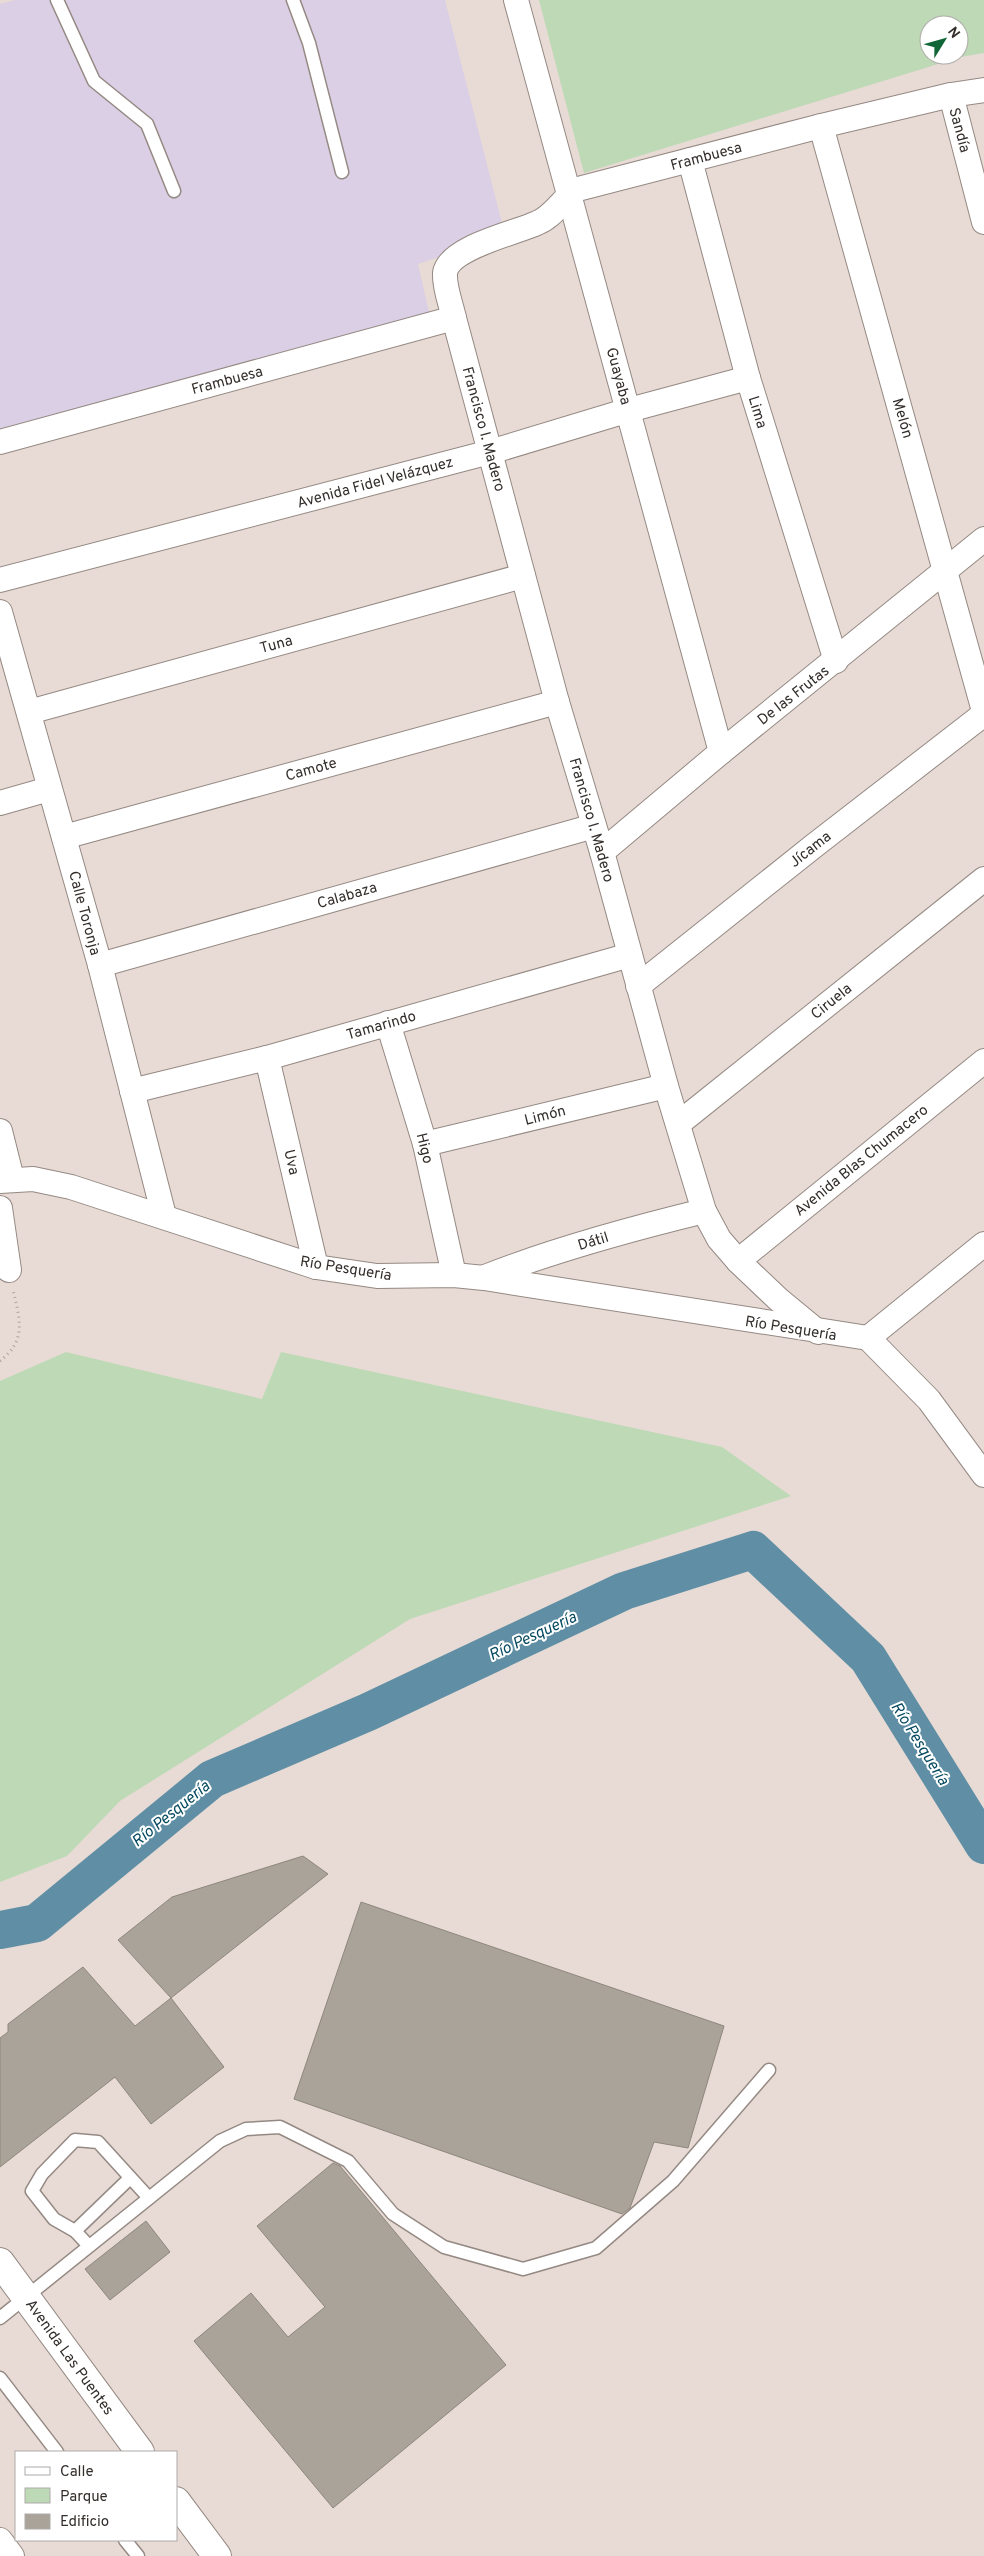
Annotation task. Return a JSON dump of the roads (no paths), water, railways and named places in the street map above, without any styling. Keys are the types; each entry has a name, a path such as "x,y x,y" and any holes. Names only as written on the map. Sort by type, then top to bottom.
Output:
{"street":[{"name":"Guayaba","path":"516,0 721,752"},
{"name":"Frambuesa","path":"448,265 462,252 548,218 569,194 578,189 820,126 951,95 984,90"},
{"name":"Sandía","path":"951,95 984,222"},
{"name":"Melón","path":"820,126 946,571 984,713"},
{"name":"Lima","path":"690,160 748,378 836,661"},
{"name":"Francisco I. Madero","path":"448,265 446,283 454,318 557,702 602,852 666,1086 704,1210 719,1239 738,1261 778,1299 818,1332"},
{"name":"Frambuesa","path":"0,442 454,318"},
{"name":"Avenida Fidel Velázquez","path":"0,580 490,452 629,410 748,378"},
{"name":"De las Frutas","path":"602,852 721,752 836,661 984,539"},
{"name":"Tuna","path":"29,712 523,576"},
{"name":"Calle Toronja","path":"0,612 100,965 164,1216"},
{"name":"Camote","path":"64,837 557,702"},
{"name":"Jícama","path":"638,986 815,844 984,713"},
{"path":"0,803 50,789"},
{"name":"Calabaza","path":"100,965 594,826"},
{"name":"Ciruela","path":"678,1124 984,879"},
{"name":"Tamarindo","path":"132,1091 268,1058 630,955"},
{"name":"Higo","path":"388,1023 425,1144 454,1276"},
{"name":"Uva","path":"268,1058 316,1267"},
{"name":"Avenida Blas Chumacero","path":"738,1261 984,1061"},
{"name":"Limón","path":"425,1144 666,1086"},
{"path":"0,1131 6,1180"},
{"name":"Río Pesquería","path":"6,1180 48,1181 164,1216 316,1267 377,1276 484,1278 818,1332 868,1338"},
{"path":"0,1208 9,1270"},
{"name":"Dátil","path":"484,1278 527,1261 633,1228 704,1210"},
{"path":"984,1244 868,1338 929,1400 984,1475"},
{"name":"Avenida Las Puentes","path":"0,2262 139,2451"},
{"path":"178,2504 217,2556"},
{"path":"0,2540 12,2556"}],"lane":[{"path":"58,0 94,81 147,124 174,191"},
{"path":"293,0 309,43 342,172"},
{"path":"0,2318 220,2141 246,2129 280,2127 348,2161 393,2214 444,2247 523,2269 596,2248 673,2181 769,2070"},
{"path":"89,2246 75,2230 54,2219 32,2191 42,2174 75,2140 98,2142 149,2198"},
{"path":"75,2230 130,2178"},
{"path":"0,2378 56,2451"},
{"path":"126,2541 138,2556"}],"waterway":[{"name":"Río Pesquería","path":"0,1930 37,1923 212,1779 368,1712 624,1591 753,1550 868,1658 984,1845"}]}
